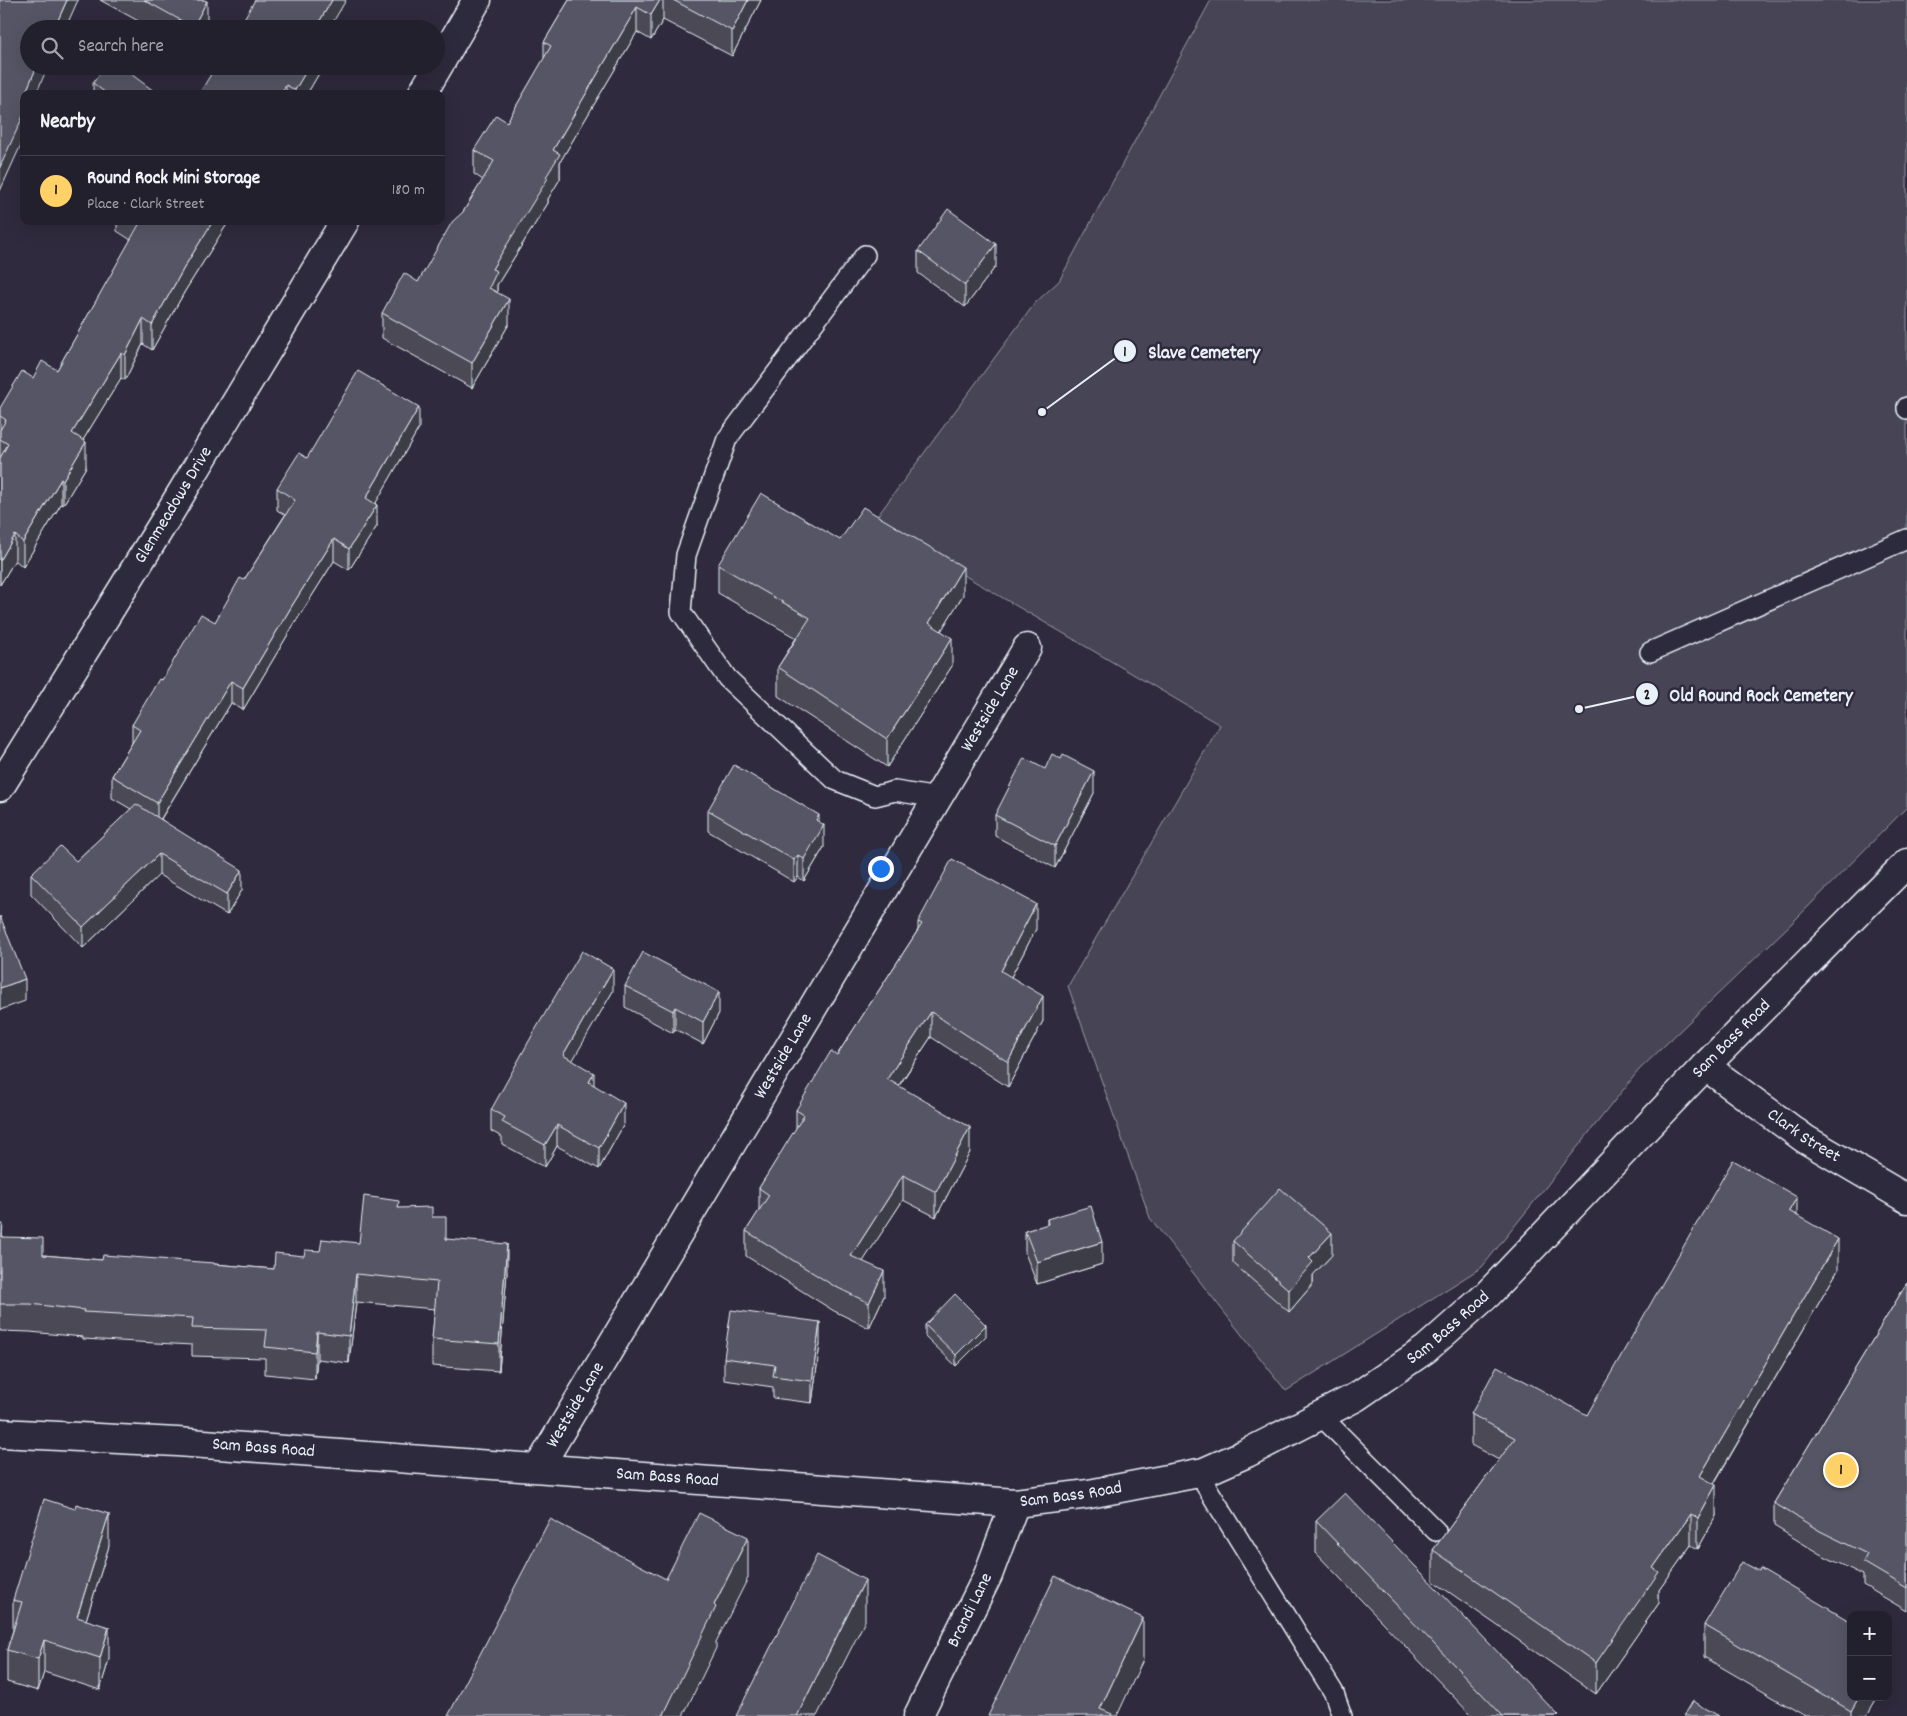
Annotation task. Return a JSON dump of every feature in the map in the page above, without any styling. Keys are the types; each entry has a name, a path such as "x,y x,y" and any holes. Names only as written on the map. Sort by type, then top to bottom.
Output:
{"street":[{"path":"445,55 477,0"},
{"path":"424,90 433,75"},
{"name":"Glenmeadows Drive","path":"0,787 169,513 343,225"},
{"name":"Westside Lane","path":"539,1467 1027,648"},
{"name":"Sam Bass Road","path":"0,1433 177,1442 1014,1502 1088,1494 1198,1472 1247,1453 1356,1397 1426,1349 1488,1294 1704,1066 1907,863"},
{"name":"Clark Street","path":"1704,1066 1805,1139 1907,1199"},
{"name":"Brandi Lane","path":"918,1716 988,1575 1014,1502"}],"lane":[{"path":"865,255 727,439 686,554 681,612 727,678 835,780 875,796 895,790 938,798"},
{"path":"1650,652 1907,539"},
{"path":"1320,1416 1436,1531"},
{"path":"1198,1472 1334,1693 1342,1716"}],"shaded area":[{"path":"1211,0 1907,0 1907,807 1793,922 1639,1070 1482,1267 1286,1391 1150,1218 1068,986 1220,725 873,522 1035,303 1059,281"}],"building":[{"path":"0,0 67,0 58,20 20,20 20,75 33,75 27,90 20,90 20,123 0,167"},
{"path":"144,0 207,1 197,20 180,20"},
{"path":"255,0 332,0 320,20 243,20"},
{"path":"569,0 660,0 651,15 637,7 553,150 560,154 546,177 548,178 492,269 497,271 489,288 509,299 472,363 382,313 404,273 418,282 452,222 463,212 494,161 474,150 496,115 507,122 551,46 544,42"},
{"path":"673,0 748,0 732,31"},
{"path":"99,75 132,75 153,90 102,90 93,83"},
{"path":"211,75 304,75 295,90 286,85 283,90 201,90"},
{"path":"948,209 996,244 965,285 918,251"},
{"path":"139,225 211,225 152,325 143,319 125,355 121,353 72,433 86,442 63,480 61,479 23,542 15,535 0,561 0,458 8,444 0,439 0,430 6,420 0,416 0,408 22,371 33,378 42,361 57,370"},
{"path":"358,371 419,407 366,498 377,505 349,549 334,539 243,688 231,681 157,803 112,776 140,730 132,725 159,679 162,680 201,614 215,622 240,578 244,580 295,500 277,488 299,453 307,458"},
{"path":"761,493 840,540 863,507 963,567 929,623 952,638 887,739 778,667 810,618 718,565"},
{"path":"1052,754 1061,759 1063,755 1094,771 1055,846 995,815 1024,758 1045,769"},
{"path":"734,765 819,815 816,820 824,825 804,859 798,855 794,860 708,810"},
{"path":"136,804 242,870 227,894 159,854 83,927 31,874 60,846 76,861"},
{"path":"952,859 1036,904 1001,971 1043,996 1008,1062 931,1012 887,1079 970,1127 936,1192 903,1175 851,1256 884,1271 869,1303 834,1286 746,1231 769,1195 759,1188 804,1115 796,1110 831,1051 837,1055 922,924 918,922"},
{"path":"0,916 25,979 0,988"},
{"path":"582,951 613,969 563,1055 594,1073 589,1082 624,1103 599,1148 557,1125 545,1145 502,1122 505,1117 491,1110"},
{"path":"643,952 719,992 703,1022 675,1007 673,1011 625,986"},
{"path":"1733,1160 1797,1197 1789,1211 1838,1239 1700,1476 1716,1485 1698,1518 1691,1514 1653,1568 1659,1572 1596,1663 1433,1550 1515,1438 1471,1414 1497,1366 1587,1415"},
{"path":"1280,1188 1332,1233 1309,1258 1313,1262 1289,1290 1233,1241"},
{"path":"364,1196 399,1201 398,1208 432,1207 432,1217 446,1217 446,1239 507,1244 499,1344 432,1339 437,1282 356,1274 349,1336 317,1332 315,1352 265,1347 267,1330 192,1328 193,1318 83,1312 84,1310 30,1304 0,1304 0,1224 3,1224 2,1237 43,1238 43,1255 102,1260 103,1255 274,1269 275,1253 304,1256 305,1250 320,1251 322,1239 359,1243"},
{"path":"1091,1206 1102,1242 1037,1262 1025,1231 1048,1224 1047,1219"},
{"path":"1907,1283 1907,1588 1863,1562 1867,1554 1820,1531 1774,1503"},
{"path":"955,1294 986,1325 956,1355 925,1325"},
{"path":"731,1310 820,1322 812,1381 773,1376 775,1365 724,1358"},
{"path":"1345,1493 1559,1716 1503,1716 1316,1521"},
{"path":"44,1499 75,1509 76,1504 109,1514 77,1617 109,1627 100,1658 44,1640 38,1659 7,1650 22,1602 13,1600"},
{"path":"699,1513 748,1537 714,1605 716,1607 663,1716 448,1716 550,1519 666,1579"},
{"path":"817,1555 865,1580 797,1716 736,1716"},
{"path":"1742,1562 1759,1571 1760,1568 1847,1620 1847,1701 1857,1701 1851,1711 1704,1625"},
{"path":"1055,1576 1143,1618 1100,1709 1112,1714 1111,1716 988,1716"},
{"path":"1693,1701 1719,1716 1684,1716"}],"place":[{"name":"Slave Cemetery","path":"1042,412"},
{"name":"Old Round Rock Cemetery","path":"1579,709"},
{"name":"Round Rock Mini Storage","path":"1841,1470"}]}
